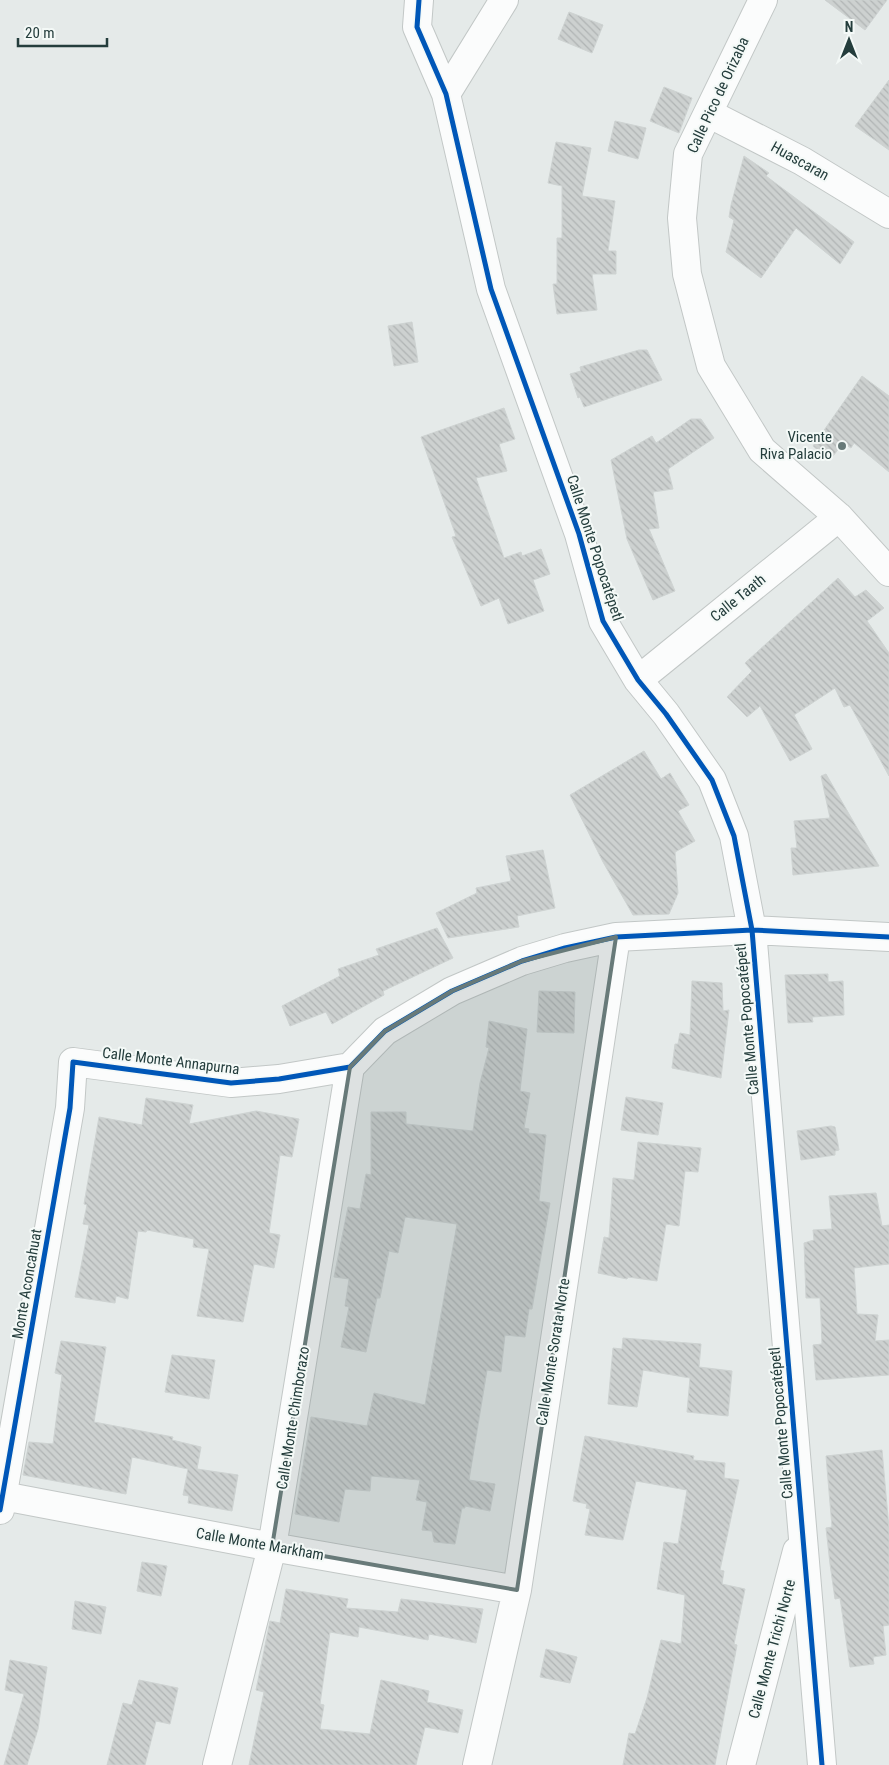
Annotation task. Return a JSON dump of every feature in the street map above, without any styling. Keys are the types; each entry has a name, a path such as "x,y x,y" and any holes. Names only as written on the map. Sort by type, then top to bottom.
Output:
{"street":[{"name":"Calle Monte Popocatépetl","path":"419,0 417,27 446,94 490,289 579,534 603,621 638,680 666,714 712,780 734,836 752,930 822,1765"},
{"path":"446,94 504,0"},
{"name":"Calle Pico de Orizaba","path":"763,0 688,154 682,218 687,274 711,366 762,450 839,517 889,572"},
{"name":"Huascaran","path":"708,113 802,161 889,214"},
{"name":"Calle Taath","path":"638,680 839,517"},
{"path":"350,1067 385,1031 452,991 522,961 565,948 616,937 752,930 889,937"},
{"name":"Calle Monte Sorata Norte","path":"477,1765 517,1590 616,937"},
{"name":"Calle Monte Annapurna","path":"73,1062 231,1083 279,1079 350,1067"},
{"name":"Monte Aconcahuat","path":"1,1503 70,1108 73,1062"},
{"name":"Calle Monte Chimborazo","path":"216,1765 272,1547 350,1067"},
{"name":"Calle Monte Markham","path":"1,1503 272,1547 517,1590"},
{"name":"Calle Monte Trichi Norte","path":"742,1765 802,1532"}],"highlighted area":[{"path":"616,937 517,1590 272,1547 350,1067 385,1031 452,991 522,961"}],"building":[{"path":"825,0 887,0 865,30"},
{"path":"569,12 603,25 592,53 558,39"},
{"path":"889,80 889,150 855,126"},
{"path":"664,87 692,98 679,133 650,121"},
{"path":"615,121 646,128 638,159 608,151"},
{"path":"556,142 591,148 582,196 615,201 608,251 616,251 616,274 592,274 597,310 557,314 553,284 557,284 557,238 562,238 562,186 548,183"},
{"path":"744,156 769,173 766,176 854,242 840,264 796,228 761,278 726,252 734,220 729,217 731,205"},
{"path":"412,322 418,362 394,366 388,326"},
{"path":"639,350 647,350 662,380 584,407 580,397 578,398 570,374 581,371 580,367"},
{"path":"862,376 889,396 889,472 854,443 851,448 843,443 830,460 813,446"},
{"path":"504,408 515,439 499,444 507,471 476,478 504,558 521,552 522,556 541,549 550,574 533,580 544,611 508,624 499,598 481,606 452,537 456,536 421,437"},
{"path":"691,419 701,419 714,438 668,469 673,489 653,492 659,528 649,529 675,591 653,600 627,539 611,460 652,436 656,443"},
{"path":"838,578 855,597 866,590 884,608 867,621 889,653 889,776 850,705 844,707 835,688 794,715 812,749 790,761 760,706 747,717 727,697 752,671 745,663"},
{"path":"644,751 661,779 670,773 689,805 678,811 695,841 675,852 678,893 669,914 633,915 603,862 570,795"},
{"path":"826,774 879,866 793,875 791,848 797,848 794,821 830,818 821,776"},
{"path":"543,850 555,908 517,916 519,927 448,938 436,913 477,893 476,888 511,881 506,856"},
{"path":"437,928 453,958 383,991 384,995 332,1024 326,1012 290,1026 282,1006 340,976 338,969 379,955 376,949"},
{"path":"828,974 828,982 843,981 844,1015 812,1017 813,1022 788,1023 785,975"},
{"path":"692,981 722,983 723,1011 729,1010 721,1078 672,1068 675,1044 678,1044 680,1033 690,1035"},
{"path":"539,991 575,992 574,1033 537,1032"},
{"path":"489,1021 527,1029 520,1091 530,1093 524,1128 529,1129 528,1133 546,1135 539,1201 550,1203 532,1309 529,1309 525,1337 505,1335 501,1372 487,1370 469,1480 495,1484 490,1511 465,1506 465,1508 462,1508 455,1544 434,1542 432,1531 422,1530 427,1502 416,1500 420,1480 371,1476 370,1491 345,1489 339,1522 295,1514 311,1417 367,1426 374,1393 425,1405 457,1224 405,1217 398,1253 389,1251 380,1298 377,1298 366,1352 341,1347 349,1307 345,1306 349,1279 334,1277 348,1207 360,1209 366,1174 371,1175 371,1112 406,1112 406,1124 473,1131 480,1083 489,1048 486,1047"},
{"path":"626,1097 663,1103 658,1135 621,1130"},
{"path":"146,1098 193,1105 189,1124 256,1111 299,1119 292,1157 280,1155 269,1233 280,1235 274,1268 254,1264 243,1322 197,1316 209,1249 193,1247 194,1239 147,1230 146,1232 138,1231 128,1299 116,1296 115,1303 75,1297 89,1225 83,1224 87,1205 84,1204 99,1117 142,1125"},
{"path":"835,1127 839,1150 835,1151 835,1155 801,1160 797,1131"},
{"path":"638,1142 701,1148 698,1172 685,1171 679,1226 666,1224 657,1281 628,1277 627,1279 598,1273 604,1237 609,1238 613,1178 634,1180"},
{"path":"876,1193 882,1226 889,1225 889,1264 854,1268 857,1314 878,1315 875,1341 889,1340 889,1375 816,1380 813,1345 822,1344 820,1298 806,1298 804,1243 814,1240 813,1230 832,1229 829,1196"},
{"path":"623,1338 701,1344 699,1367 732,1371 728,1416 687,1412 690,1378 643,1370 637,1407 608,1404 613,1348 622,1349"},
{"path":"61,1341 106,1347 94,1422 173,1437 172,1440 201,1447 197,1469 238,1475 232,1511 188,1503 189,1496 183,1495 188,1469 132,1457 126,1494 23,1475 29,1442 53,1444 62,1375 55,1373"},
{"path":"172,1355 215,1360 209,1399 165,1392"},
{"path":"585,1436 694,1456 693,1460 725,1463 724,1478 739,1480 720,1570 724,1571 722,1584 745,1589 734,1644 737,1645 715,1765 623,1765 629,1733 635,1734 647,1698 661,1640 681,1644 685,1595 657,1589 664,1542 678,1544 687,1490 636,1481 623,1540 585,1535 590,1509 586,1508 587,1504 573,1501"},
{"path":"882,1450 889,1528 889,1625 883,1626 886,1655 873,1657 874,1664 850,1667 840,1598 835,1599 830,1564 826,1528 832,1527 826,1456"},
{"path":"142,1562 167,1566 161,1596 137,1591"},
{"path":"286,1589 348,1599 346,1608 398,1612 401,1599 483,1609 476,1643 429,1634 428,1640 359,1627 358,1637 330,1632 320,1704 324,1705 320,1729 370,1734 381,1680 429,1691 427,1702 463,1710 458,1733 425,1727 416,1765 249,1765 264,1692 256,1690 270,1621 280,1623"},
{"path":"75,1601 106,1607 101,1634 72,1629"},
{"path":"546,1649 577,1657 570,1683 540,1677"},
{"path":"10,1660 47,1667 38,1729 27,1765 4,1765 24,1694 5,1690"},
{"path":"139,1680 178,1688 170,1724 156,1721 145,1765 107,1765 123,1703 132,1705"}],"cycle path":[{"path":"419,0 417,27 446,94 491,289 579,534 603,621 638,680 666,714 712,780 734,836 752,930 822,1765"},
{"path":"0,1510 70,1108 73,1062 231,1083 279,1079 350,1067 385,1031 452,991 522,961 565,948 616,937 752,930 889,937"}],"place":[{"name":"Vicente Riva Palacio","path":"842,446"}]}
